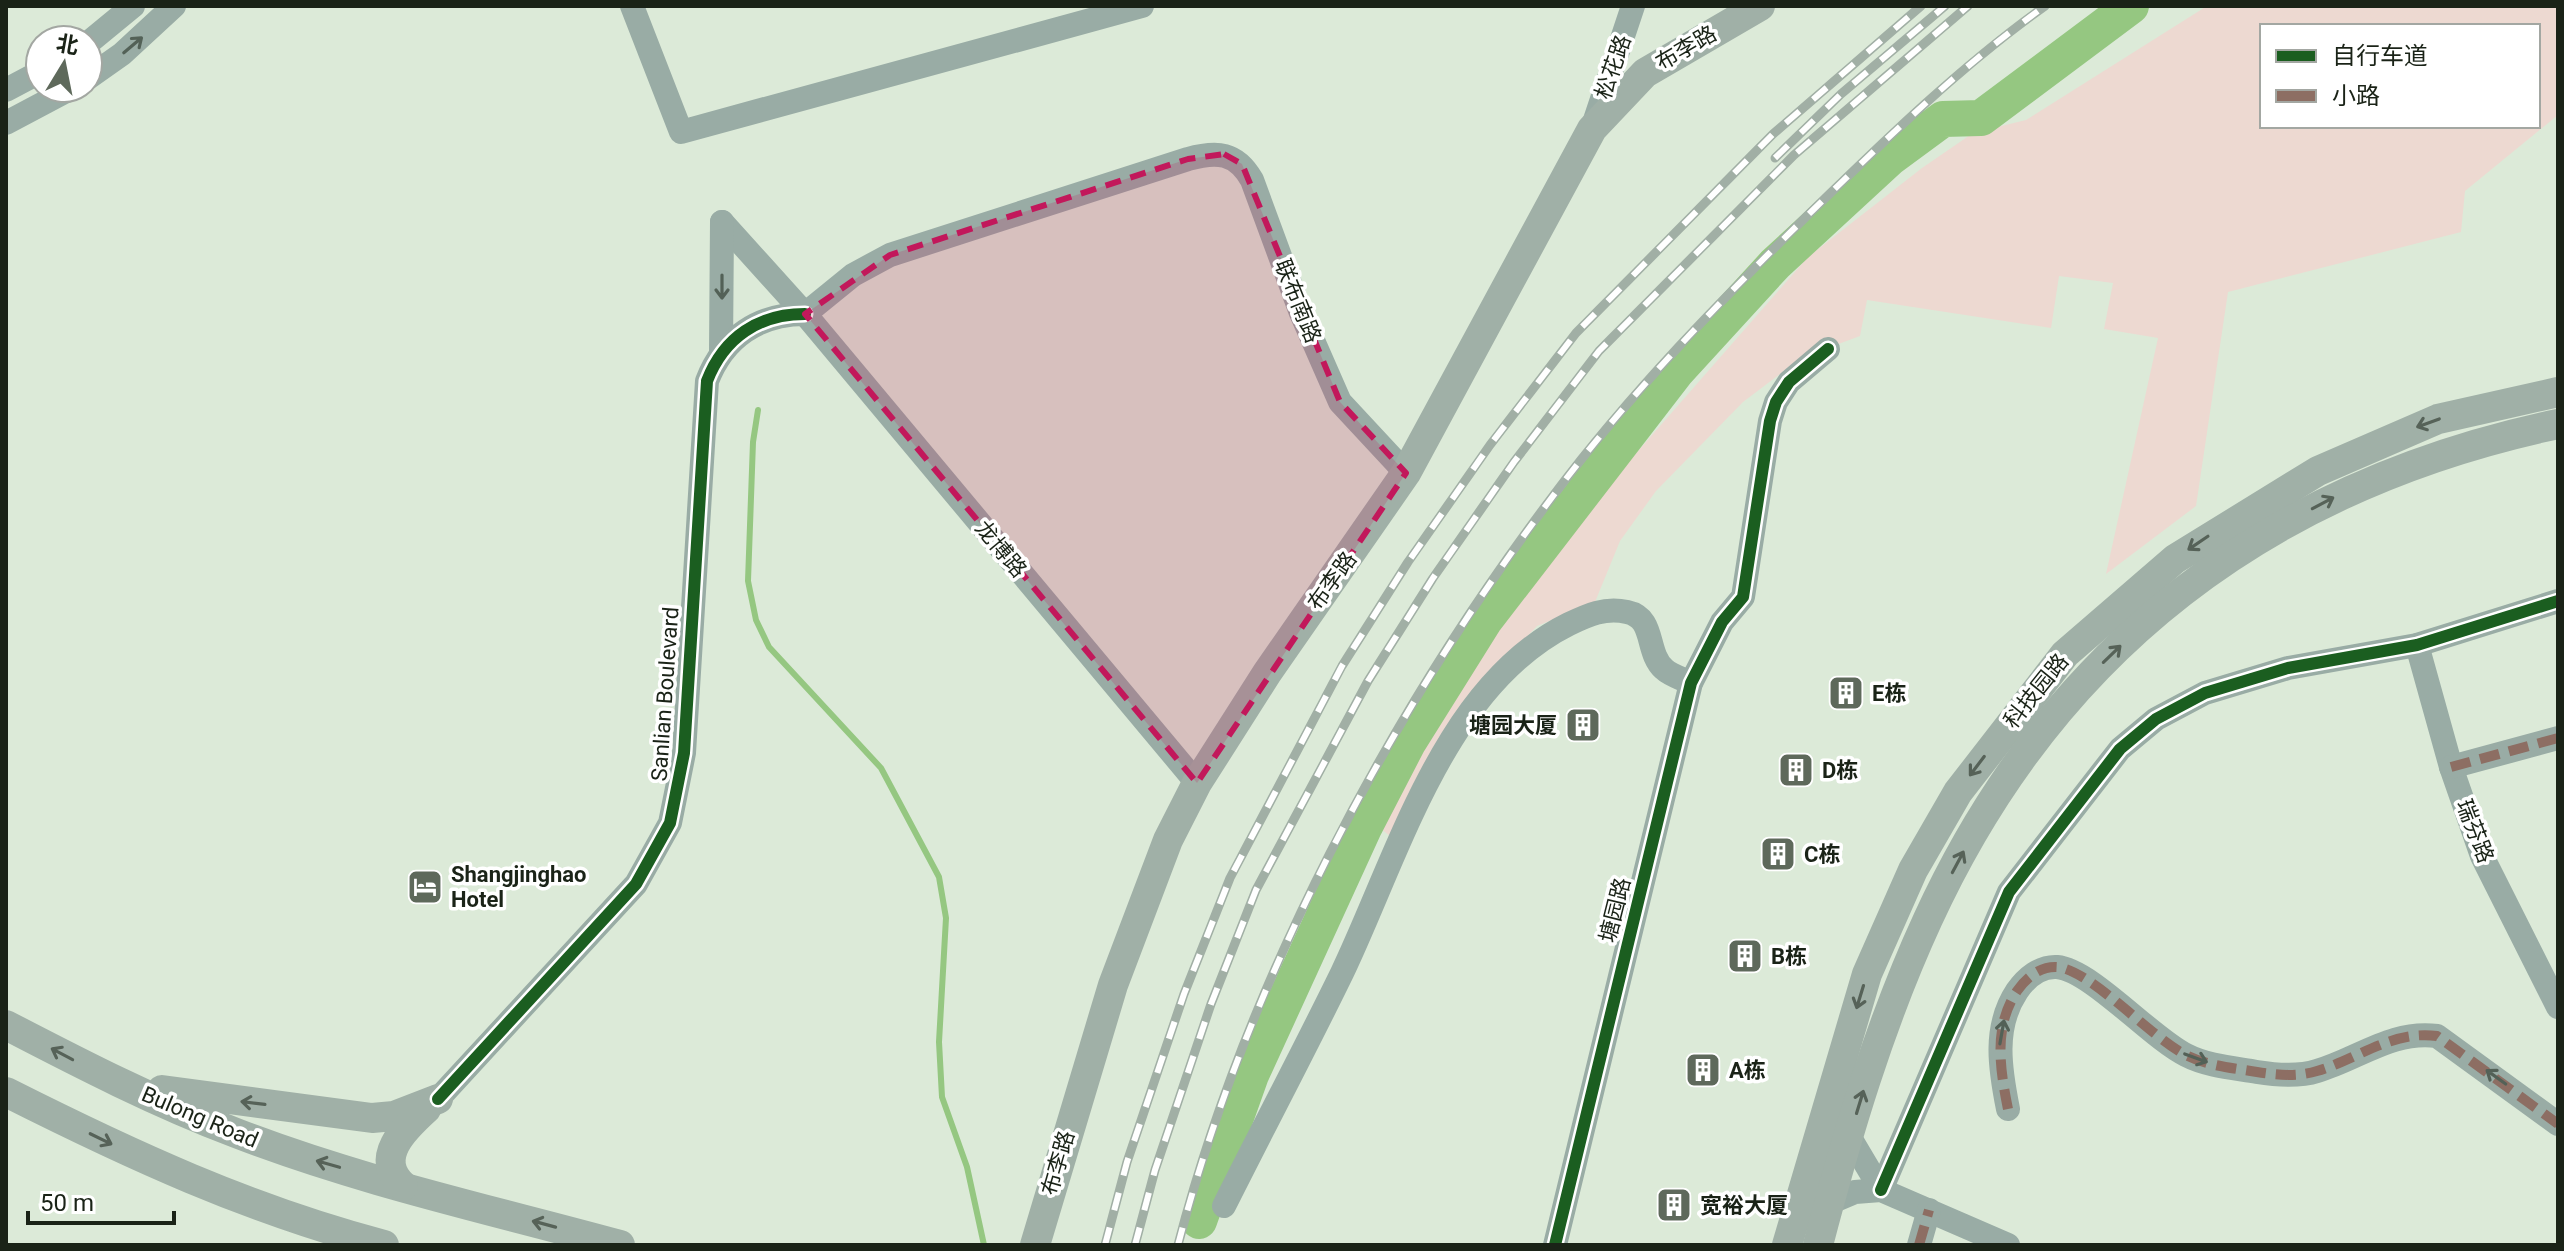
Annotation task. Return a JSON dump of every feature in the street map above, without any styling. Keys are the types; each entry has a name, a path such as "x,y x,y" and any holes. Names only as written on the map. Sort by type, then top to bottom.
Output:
{"main road":[{"name":"布李路","path":"1035,1245 1088,1056 1127,943 1168,840 1197,783 1267,673 1406,473 1592,129 1645,73 1760,6"},
{"name":"科技园路","path":"1787,1245 1867,974 1913,870 1958,792 2041,681 2114,608 2175,559 2230,522 2348,456 2438,419 2558,392"},
{"path":"2467,411 2476,443"},
{"name":"科技园路","path":"1818,1245 1868,1073 1928,918 2004,784 2059,709 2162,608 2210,570 2356,487 2406,465 2476,443 2558,424"},
{"name":"Bulong Road","path":"6,1025 107,1077 249,1138 403,1186 620,1245"},
{"path":"107,1077 200,1096 372,1118 394,1116 438,1099"},
{"path":"6,1092 146,1161 240,1201 384,1245"},
{"path":"403,1186 393,1174 390,1162 396,1139 438,1099"},
{"path":"240,1201 312,1245"}],"street":[{"path":"104,30 133,6"},
{"path":"104,66 131,47 174,6"},
{"path":"632,6 681,132 1142,6"},
{"name":"松花路","path":"1592,129 1633,6"},
{"path":"6,90 24,80"},
{"path":"6,123 42,104"},
{"name":"联布南路","path":"805,314 853,275 890,255 1188,159 1224,154 1242,164 1340,402 1406,473"},
{"name":"龙博路","path":"721,352 722,222 805,314 1197,783"},
{"name":"Sanlian Boulevard","path":"438,1099 636,884 670,823 684,753 703,396 721,352 758,323 805,314"},
{"name":"塘园路","path":"1555,1245 1691,683 1722,622 1743,597 1770,421 1789,382 1828,349"},
{"path":"1881,1190 2009,892 2120,749 2156,719 2205,693 2288,668 2417,645 2558,601"},
{"path":"1224,1206 1343,971 1427,785 1463,722 1512,665 1545,636 1592,613 1618,611 1640,616 1664,669 1691,683"},
{"name":"瑞芬路","path":"2417,645 2451,767 2482,856 2558,1007"},
{"path":"2451,767 2558,738"},
{"path":"2008,1109 2001,1069 2000,1038 2005,1018 2023,983 2046,968 2068,970 2082,977 2170,1046 2206,1063 2286,1074 2314,1072 2395,1039 2437,1036 2558,1124"},
{"path":"1849,1136 1881,1190"},
{"path":"1829,1203 1855,1192 1881,1190 2008,1245"},
{"path":"1919,1245 1929,1210"}],"highlighted area":[{"path":"1224,154 1242,164 1340,402 1406,473 1197,783 805,314 890,255 1188,159"}],"shaded area":[{"path":"2207,6 2558,6 2558,115 2465,191 2461,232 2228,292 2196,506 2106,574 2158,338 2104,329 2113,283 2059,276 2051,328 1867,300 1860,336 1801,358 1743,402 1656,491 1620,541 1595,602 1537,626 1481,685 1390,836 1375,824 1484,649 1589,507 1808,257 1922,168 1973,133 2026,120"}],"waterway":[{"path":"1199,1221 1251,1075 1364,828 1408,743 1485,620 1677,371 1775,264 1890,158 1943,119 1981,118 2131,6"},
{"path":"758,410 753,442 748,581 756,620 769,647 881,768 939,877 946,918 939,1042 942,1097 967,1167 984,1245"}],"railway":[{"path":"1105,1245 1127,1162 1184,994 1230,878 1342,666 1408,562 1490,445 1576,333 1773,134 1921,6"},
{"path":"1775,158 1841,94 1945,6"},
{"path":"1135,1245 1155,1170 1211,1004 1256,890 1368,681 1433,578 1514,462 1599,351 1794,155 1968,6"},
{"path":"1178,1245 1207,1146 1242,1048 1284,950 1330,853 1381,759 1435,667 1493,579 1553,496 1613,421 1711,313 1813,210 1925,104 2045,6"}],"marked path":[{"path":"2451,767 2558,738"},
{"path":"2008,1109 2000,1048 2004,1019 2009,1005 2025,982 2039,971 2057,967 2086,979 2186,1055 2221,1066 2272,1074 2302,1074 2332,1066 2390,1041 2421,1035 2437,1036 2558,1124"},
{"path":"1919,1245 1929,1210"}],"cycle path":[{"path":"438,1099 636,884 670,823 684,753 707,381 723,352 745,331 773,318 805,314"},
{"path":"1555,1245 1691,683 1722,622 1743,597 1770,421 1776,402 1789,382 1828,349"},
{"path":"1881,1190 2009,892 2120,749 2156,719 2205,693 2288,668 2417,645 2558,601"}],"place":[{"name":"E栋","path":"1846,693"},
{"name":"塘园大厦","path":"1583,725"},
{"name":"D栋","path":"1796,770"},
{"name":"C栋","path":"1778,854"},
{"name":"Shangjinghao Hotel","path":"425,887"},
{"name":"B栋","path":"1745,956"},
{"name":"A栋","path":"1703,1070"},
{"name":"宽裕大厦","path":"1674,1205"}]}
